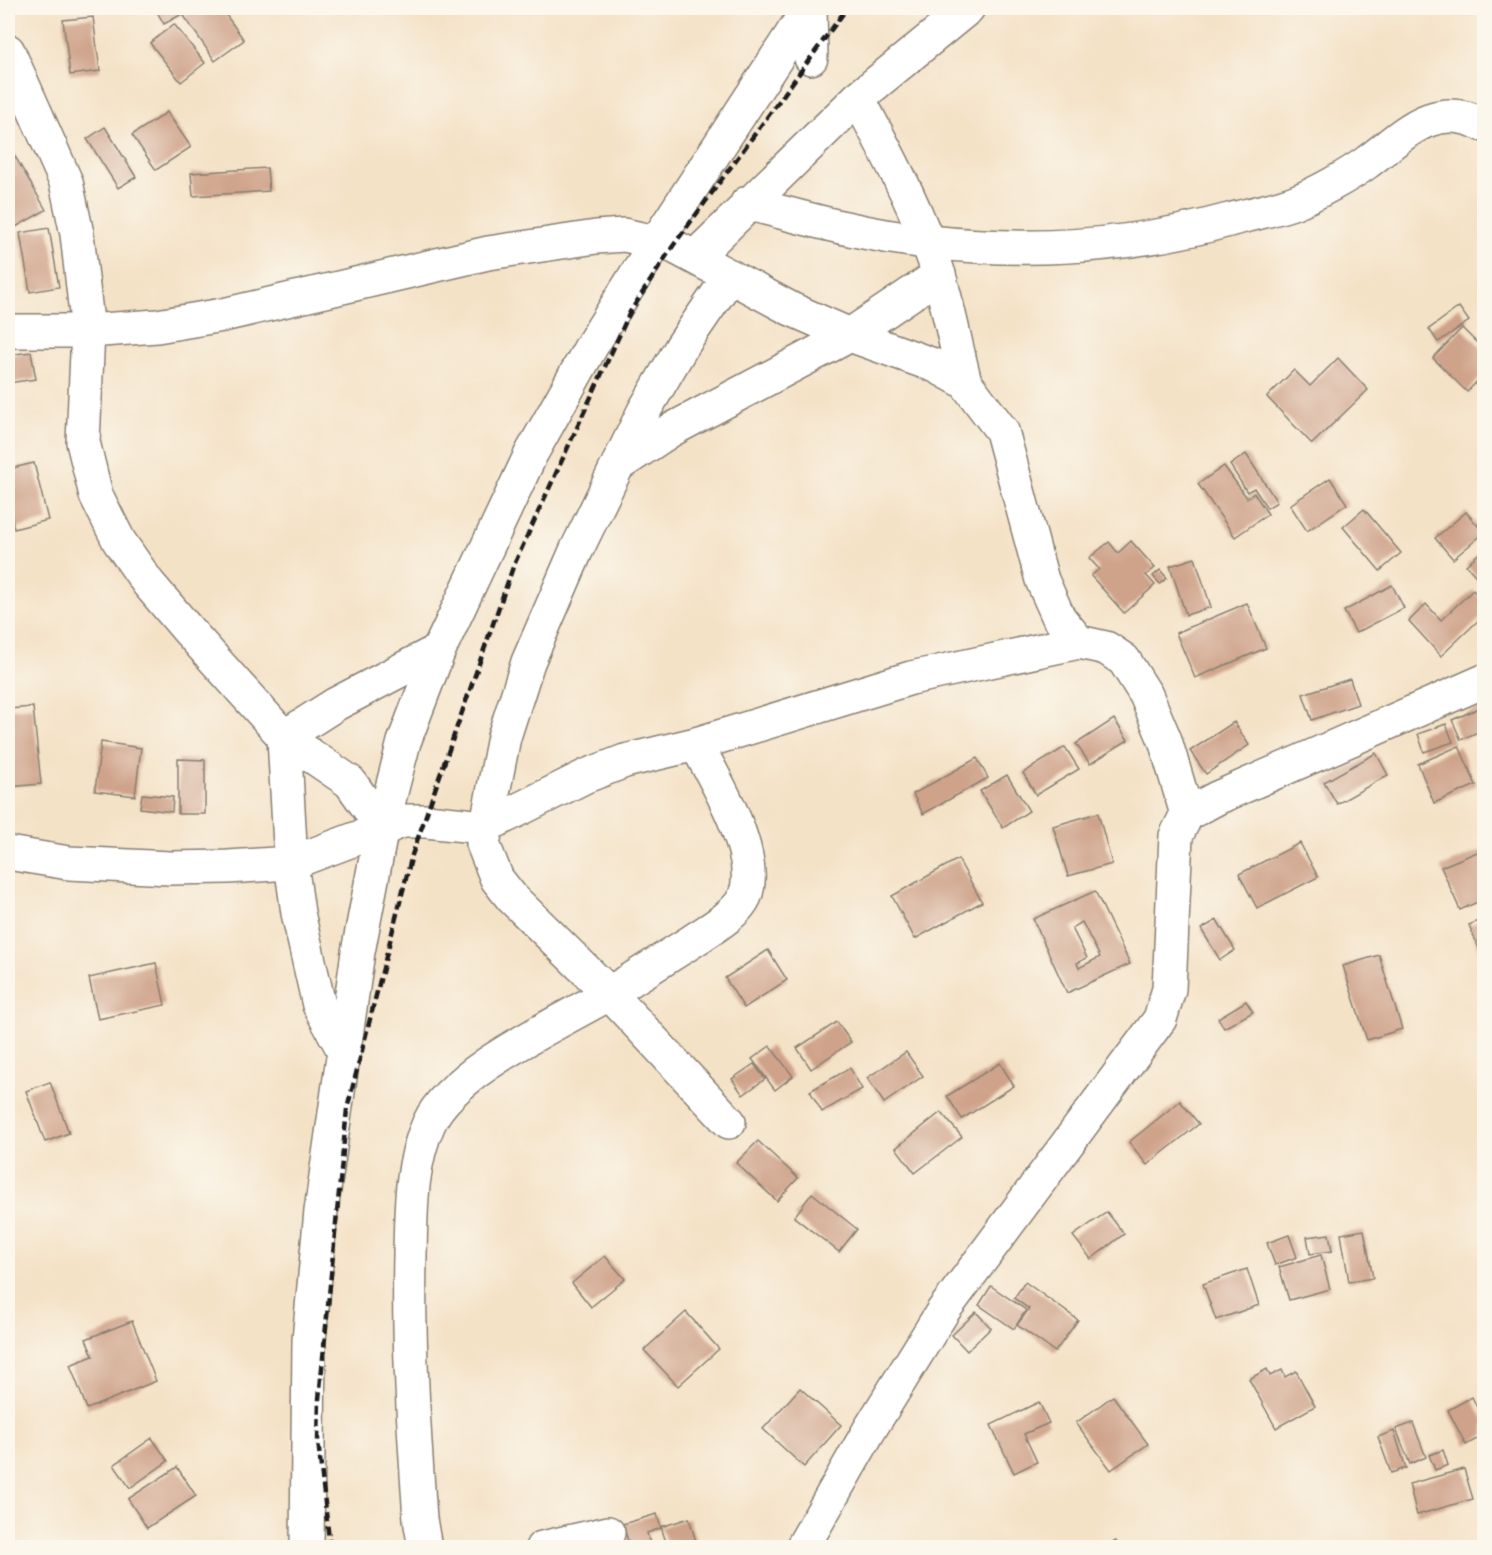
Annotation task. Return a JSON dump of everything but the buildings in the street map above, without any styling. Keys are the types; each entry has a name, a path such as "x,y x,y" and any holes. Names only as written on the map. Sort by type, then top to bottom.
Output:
{"street":[{"path":"809,8 810,58"},
{"path":"307,1548 309,1340 321,1211 343,1049 382,827 405,742 438,650 531,454 592,345 809,8"},
{"path":"695,257 747,203 858,98 968,8"},
{"path":"8,51 66,182 77,234 88,331 83,442 96,495 119,542 148,583 284,737 350,782 382,827"},
{"path":"858,98 892,161 927,242 939,275 965,382 1002,431 1042,579 1059,618 1079,642"},
{"path":"747,203 837,226 927,242 1025,249 1104,244 1178,234 1295,202 1364,165 1408,130 1430,117 1467,116 1485,125"},
{"path":"8,331 88,331 157,326 223,315 499,252 596,237 624,236 657,241 695,257 790,309 850,335 936,366 965,382"},
{"path":"617,465 726,399 850,335 939,275"},
{"path":"729,1122 609,993 512,898 497,879 483,844 484,827 504,737 528,662 576,550 617,465 682,346 730,276"},
{"path":"8,854 69,863 170,868 291,863 403,821 484,827 586,776 625,761 696,744 911,678 1079,642 1106,648 1124,660 1146,695 1165,740 1187,814"},
{"path":"284,737 336,704 438,650"},
{"path":"802,1548 870,1429 943,1311 1160,1019 1169,989 1176,836 1187,814 1217,798 1485,681"},
{"path":"284,737 291,863 298,913 319,1005 343,1049"},
{"path":"425,1548 420,1519 408,1329 411,1217 415,1175 429,1122 448,1095 481,1069 609,993 726,919 745,896 748,863 731,809 696,744"},
{"path":"542,1548 608,1533"}],"railway":[{"path":"330,1548 318,1441 319,1399 347,1109 412,855 513,567 630,312 673,246 847,8"}]}
